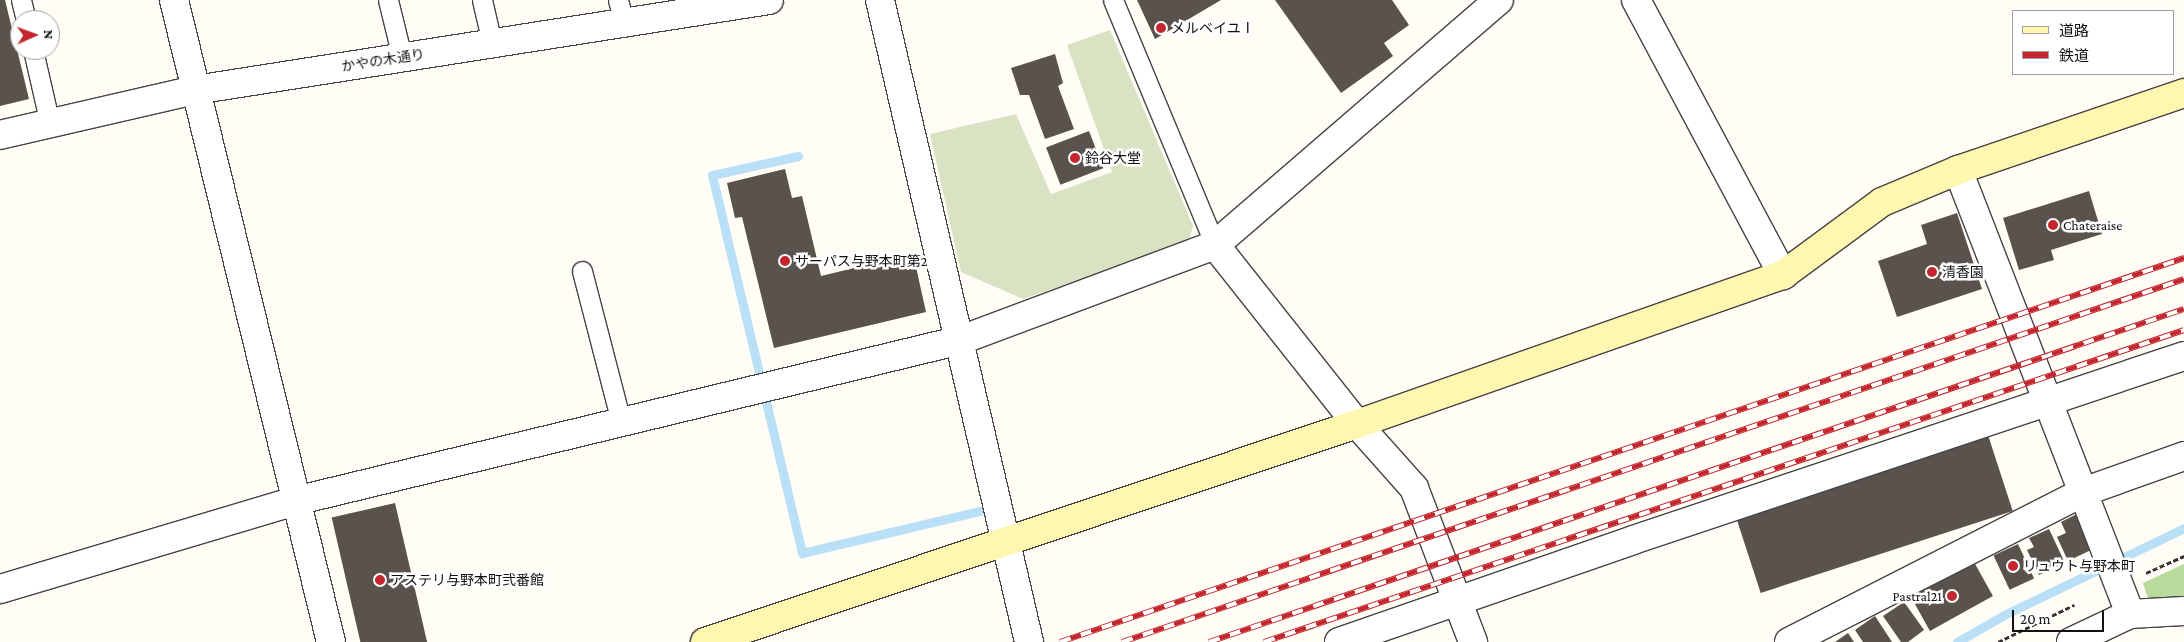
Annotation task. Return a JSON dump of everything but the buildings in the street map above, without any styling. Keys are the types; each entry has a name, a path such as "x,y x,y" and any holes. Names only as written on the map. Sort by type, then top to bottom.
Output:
{"street":[{"path":"174,0 331,642"},
{"name":"かやの木通り","path":"0,135 196,90 492,43 621,11 769,0"},
{"path":"880,0 961,340 1003,540 1029,642"},
{"path":"0,589 295,501 961,340 1215,245 1500,0"},
{"path":"1636,0 1783,275"},
{"path":"705,642 1003,540 1357,424 1783,275 1882,202 1958,170 2184,93"},
{"path":"1958,170 2130,614"},
{"path":"1215,245 1357,424 1414,488 1473,642"},
{"path":"1339,642 2048,400 2184,356"},
{"path":"1789,642 2083,492 2184,456"},
{"path":"2071,642 2130,614 2184,611"}],"lane":[{"path":"388,0 402,57"},
{"path":"482,0 492,43"},
{"path":"1113,0 1215,245"},
{"path":"35,60 50,124"},
{"path":"582,271 621,422"}],"green space":[{"path":"1110,30 1193,226 1188,243 1023,299 961,272 930,134 1016,114 1051,194 1112,172 1067,45"},
{"path":"2184,564 2184,604 2149,602 2143,583"}],"waterway":[{"path":"798,156 712,175 802,553 980,511"},
{"path":"1957,642 2004,615 2184,528"}],"railway":[{"path":"1060,642 2184,258"},
{"path":"1122,642 2184,279"},
{"path":"1209,642 2184,309"},
{"path":"1264,642 2184,330"}],"place":[{"name":"メルベイユⅠ","path":"1161,28"},
{"name":"鈴谷大堂","path":"1075,158"},
{"name":"Chateraise","path":"2053,225"},
{"name":"サーパス与野本町第2","path":"785,261"},
{"name":"清香園","path":"1932,272"},
{"name":"リュウト与野本町","path":"2013,566"},
{"name":"アステリ与野本町弐番館","path":"380,580"},
{"name":"Pastral21","path":"1952,596"}]}
